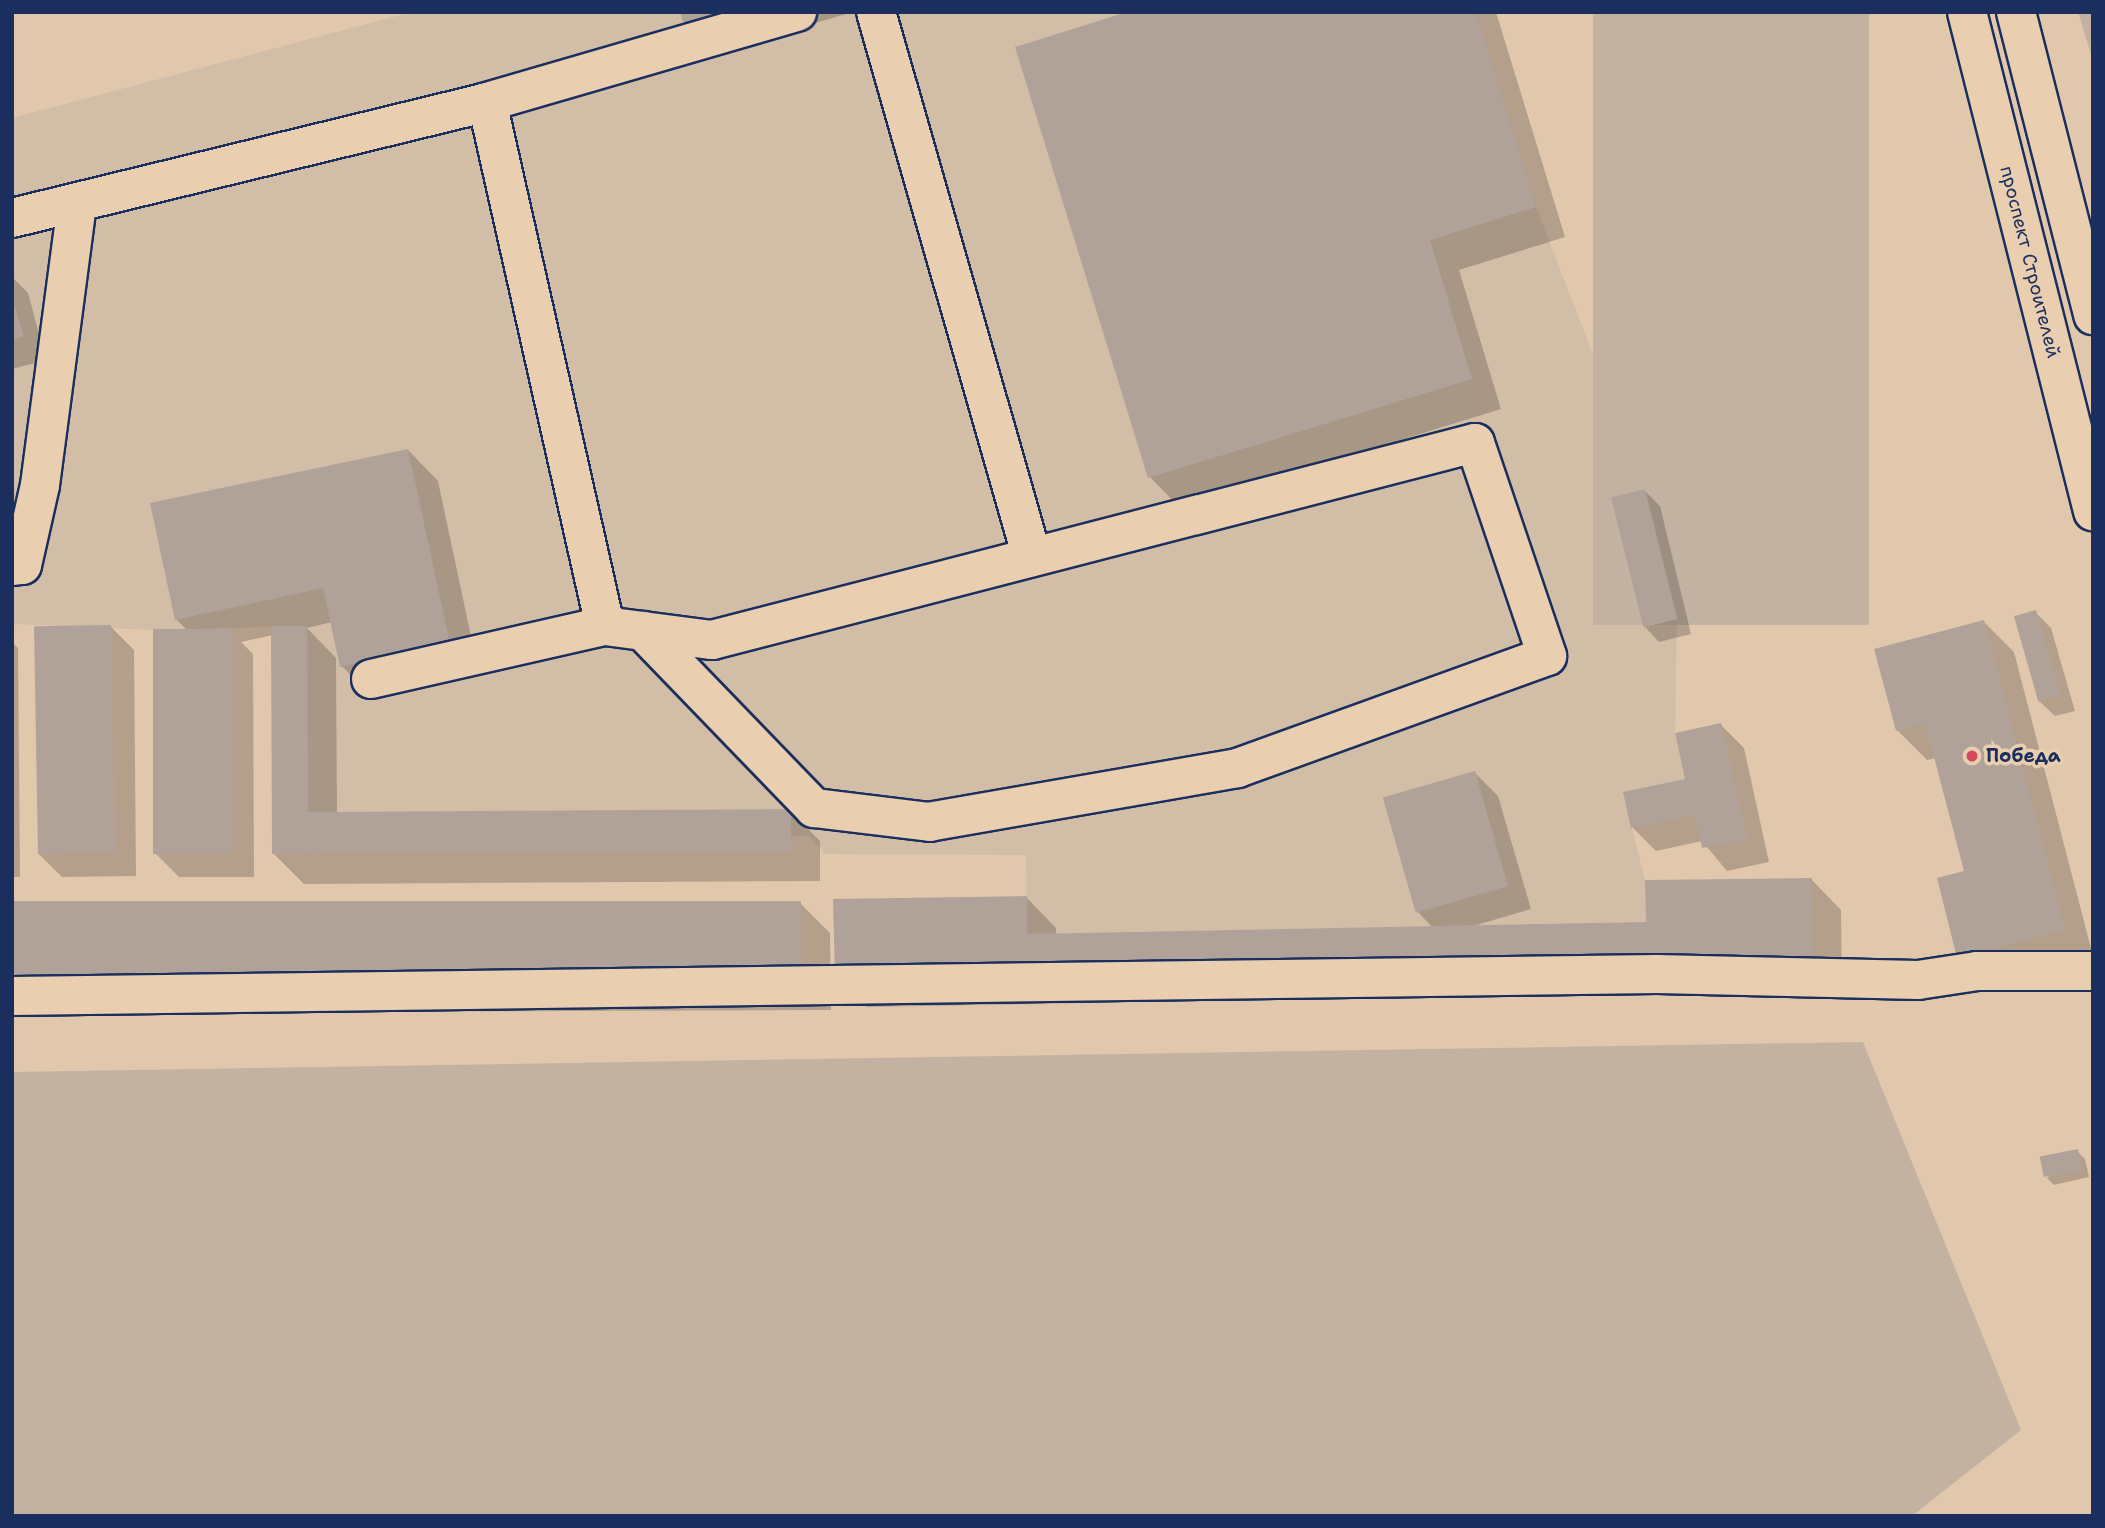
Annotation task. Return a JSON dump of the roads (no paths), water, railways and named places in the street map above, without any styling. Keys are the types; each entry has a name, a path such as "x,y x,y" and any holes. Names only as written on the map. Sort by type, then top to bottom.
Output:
{"street":[{"path":"12,218 487,102 797,12"},
{"path":"876,12 1032,557"},
{"name":"проспект Строителей","path":"1967,12 2093,511"},
{"path":"2017,12 2093,315"},
{"path":"487,102 606,626"},
{"path":"12,566 22,565 40,485 77,204"},
{"path":"371,679 606,626 712,639 1475,443 1547,656 1238,768 930,822 814,808 643,631"},
{"path":"12,996 1657,974 1918,980 1977,971 2093,971"}],"place":[{"name":"Победа","path":"1972,756"}]}
